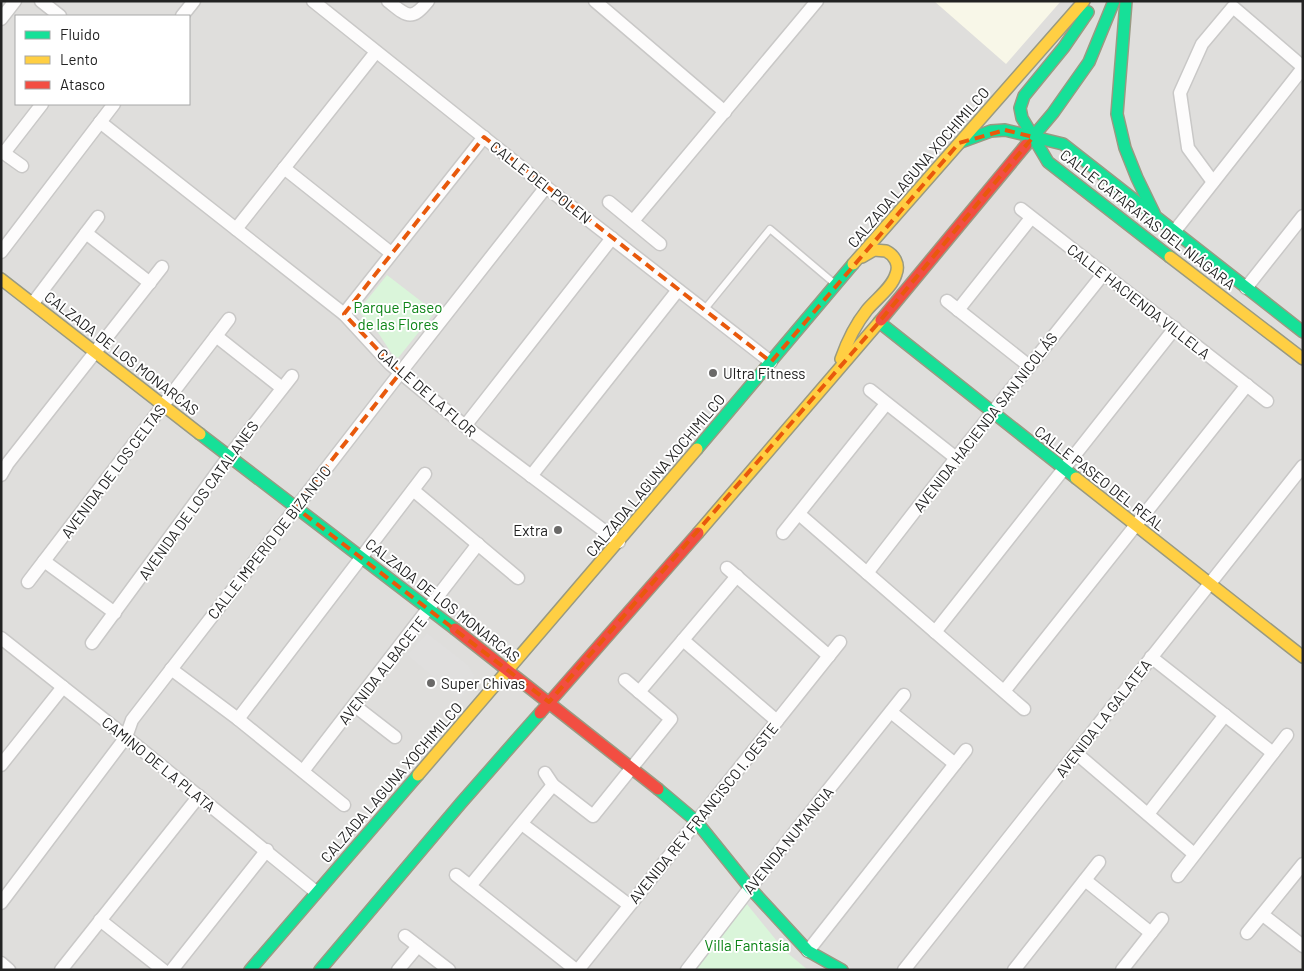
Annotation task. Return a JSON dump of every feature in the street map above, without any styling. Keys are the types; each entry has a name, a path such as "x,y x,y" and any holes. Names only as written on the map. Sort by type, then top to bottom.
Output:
{"main road":[{"name":"CALZADA LAGUNA XOCHIMILCO","path":"250,970 619,542 836,284 1084,1"},
{"path":"1034,136 1022,118 1020,108 1024,96 1064,47 1095,1"},
{"path":"320,970 549,702 879,322 1034,136 1064,99 1089,62 1114,1"},
{"path":"1126,1 1117,114 1125,148 1156,218"},
{"path":"1064,47 1066,54 1072,61 1080,64 1089,62"},
{"path":"959,143 984,133 1005,130 1034,136"},
{"name":"CALLE CATARATAS DEL NIÁGARA","path":"1034,136 1063,144 1303,332"},
{"name":"CALLE CATARATAS DEL NIÁGARA","path":"1034,136 1048,162 1303,359"},
{"path":"837,369 847,341 857,324 892,281 897,272 898,264 892,255 884,250 874,250 858,259"},
{"name":"CALZADA DE LOS MONARCAS","path":"1,279 230,454 632,767 696,821 750,888 808,951 842,970"},
{"name":"CALLE PASEO DEL REAL","path":"879,322 1303,657"}],"street":[{"path":"1,18 15,1"},
{"path":"41,1 59,15"},
{"path":"183,15 194,1"},
{"name":"CALLE DEL POLEN","path":"313,1 546,187 771,362"},
{"path":"388,1 405,15 411,16 419,12 428,1"},
{"path":"595,1 725,112"},
{"path":"634,222 817,1"},
{"path":"1174,232 1303,68 1233,7 1202,44 1180,93 1188,148 1213,182"},
{"path":"236,229 376,52"},
{"path":"22,166 3,152 41,105"},
{"path":"1,252 113,105"},
{"name":"CALLE DE LA FLOR","path":"100,122 344,314 390,364 465,426 619,542"},
{"path":"344,314 484,137"},
{"path":"284,168 391,253"},
{"name":"CALLE IMPERIO DE BIZANCIO","path":"1,902 126,737 132,720 546,187"},
{"path":"609,202 660,244"},
{"name":"CALLE HACIENDA VILLELA","path":"1021,209 1267,401"},
{"path":"1246,288 1303,216"},
{"path":"33,303 98,217"},
{"path":"958,310 1031,218"},
{"path":"86,233 150,283"},
{"path":"465,426 612,238"},
{"path":"1,475 5,461 96,352 162,267"},
{"name":"AVENIDA HACIENDA SAN NICOLÁS","path":"867,573 992,412 1104,273"},
{"path":"531,476 678,290"},
{"path":"947,301 1029,366"},
{"name":"AVENIDA DE LOS CELTAS","path":"28,582 229,319"},
{"path":"935,632 1175,328"},
{"path":"216,336 282,388"},
{"name":"AVENIDA DE LOS CATALANES","path":"92,643 230,454 292,376"},
{"path":"1004,690 1247,385"},
{"path":"870,390 956,458"},
{"path":"783,533 886,404"},
{"name":"AVENIDA LA GALATEA","path":"904,970 1303,466"},
{"path":"238,718 425,474"},
{"path":"413,490 518,578"},
{"path":"799,514 1024,709"},
{"name":"AVENIDA ALBACETE","path":"304,771 478,544"},
{"path":"44,561 115,613"},
{"path":"639,692 683,640 732,572 829,656"},
{"name":"CAMINO DE LA PLATA","path":"1,638 267,850 316,892"},
{"path":"683,640 777,721"},
{"name":"AVENIDA REY FRANCISCO I. OESTE","path":"577,970 840,642"},
{"path":"1151,657 1273,753"},
{"path":"171,669 238,718 344,805"},
{"path":"545,773 553,786 593,816 670,719 625,680"},
{"path":"1,765 63,687"},
{"name":"AVENIDA NUMANCIA","path":"687,970 904,695"},
{"path":"355,706 396,737"},
{"path":"890,712 955,764"},
{"path":"1148,814 1225,715"},
{"path":"1178,876 1288,735"},
{"path":"808,951 966,750"},
{"path":"1076,753 1194,854"},
{"path":"470,886 553,786"},
{"path":"61,970 199,796"},
{"path":"522,824 630,905"},
{"path":"172,970 267,850"},
{"path":"1014,970 1099,862"},
{"path":"1247,933 1303,864"},
{"path":"456,875 577,970"},
{"path":"1085,880 1151,933"},
{"path":"1263,915 1303,946"},
{"path":"1122,970 1162,919"},
{"path":"100,920 163,970"},
{"path":"405,936 448,970"},
{"path":"398,970 418,946"},
{"path":"1,963 9,970"}],"lane":[{"path":"704,310 770,229 836,284"}],"highlighted area":[{"path":"1005,130 1033,137 879,322 549,702 295,507 400,373 344,314 484,137 771,362 959,143"}],"shaded area":[{"path":"1,1 1303,1 1303,970 1,970"},
{"path":"934,1 1061,1 1006,64"},
{"path":"427,633 468,665 474,675 471,685 460,699 407,655"}],"green space":[{"name":"Parque Paseo de las Flores","path":"387,275 435,312 398,358 392,354 377,331 358,311"},
{"name":"Villa Fantasía","path":"746,903 785,951 808,970 696,970"}],"traffic: fast":[{"path":"1026,145 1053,113 1089,62 1114,1"},
{"path":"1126,1 1117,114 1125,148 1154,213"},
{"path":"1088,12 1064,47 1024,96 1020,108 1022,118 1048,162 1170,257"},
{"path":"961,142 991,131 1005,130 1063,144 1303,332"},
{"path":"697,449 853,264"},
{"path":"879,322 1076,478"},
{"path":"200,434 455,629"},
{"path":"320,970 540,713"},
{"path":"250,970 418,775"},
{"path":"658,789 696,821 750,888 808,951 842,970"}],"traffic: slow":[{"path":"853,264 1084,1"},
{"path":"841,359 859,322 867,310 891,284 897,270 896,260 886,251 874,250 862,257"},
{"path":"1170,257 1303,359"},
{"path":"1,279 200,434"},
{"path":"698,533 881,320"},
{"path":"418,775 697,449"},
{"path":"1076,478 1303,657"}],"traffic: jam":[{"path":"881,320 1026,145"},
{"path":"540,713 698,533"},
{"path":"455,629 658,789"}],"place":[{"name":"Ultra Fitness","path":"713,373"},
{"name":"Extra","path":"558,530"},
{"name":"Super Chivas","path":"431,683"}]}
